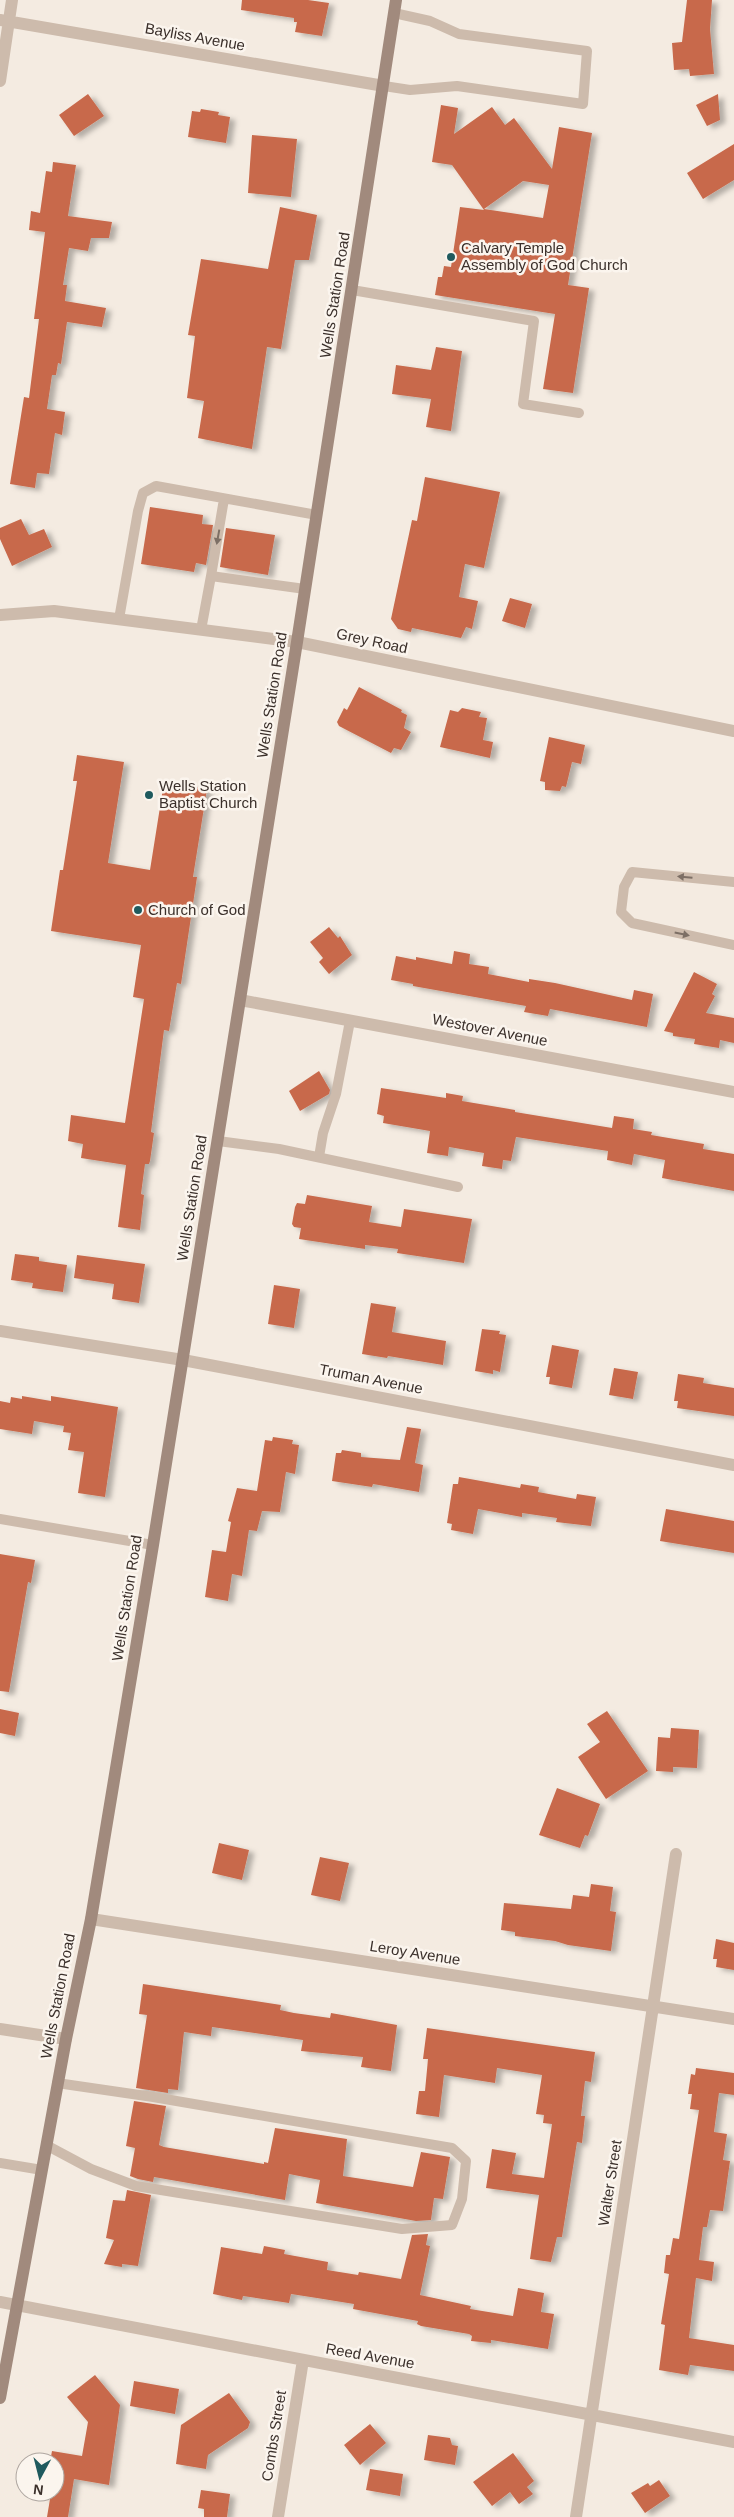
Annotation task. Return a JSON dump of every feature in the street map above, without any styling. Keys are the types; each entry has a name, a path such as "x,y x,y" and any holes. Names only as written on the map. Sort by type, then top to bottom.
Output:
{"street":[{"path":"0,81 4,20 12,0"},
{"name":"Wells Station Road","path":"0,2398 57,2083 91,1919 153,1545 306,590 396,0"},
{"name":"Bayliss Avenue","path":"4,20 384,86"},
{"name":"Grey Road","path":"0,615 54,611 297,642 734,731"},
{"name":"Westover Avenue","path":"240,1000 734,1092"},
{"name":"Truman Avenue","path":"0,1331 183,1360 734,1465"},
{"name":"Walter Street","path":"576,2517 676,1854"},
{"name":"Leroy Avenue","path":"91,1919 734,2019"},
{"path":"0,2029 66,2039"},
{"name":"Reed Avenue","path":"0,2302 591,2413 734,2442"},
{"name":"Combs Street","path":"278,2517 303,2360"}],"lane":[{"path":"384,86 410,90 458,86 583,104 587,51 459,34 430,21 394,13"},
{"path":"352,290 534,321 523,404 579,413"},
{"path":"119,619 138,510 143,493 156,486 317,515"},
{"path":"201,630 224,499"},
{"path":"211,576 306,590"},
{"path":"734,882 632,872 624,887 621,912 632,923 734,945"},
{"path":"319,1157 336,1094 350,1020"},
{"path":"218,1141 279,1149 458,1187"},
{"path":"0,1519 153,1545"},
{"path":"46,2145 91,2170 136,2186 402,2229 452,2224 462,2199 466,2161 452,2148 153,2097 57,2083"},
{"path":"0,2164 42,2170"}],"building":[{"path":"242,0 308,0 329,3 322,36 295,32 297,22 294,22 294,18 241,10"},
{"path":"687,0 712,0 710,29 714,74 690,76 689,69 674,70 672,43 682,42"},
{"path":"88,94 104,116 74,136 59,115"},
{"path":"718,94 720,120 707,126 696,105"},
{"path":"441,105 458,108 454,134 492,107 505,125 514,118 552,169 559,127 592,133 568,285 589,288 573,393 543,389 555,314 435,295 438,277 442,277 444,266 451,267 460,207 484,210 452,165 432,162","holes":["523,181 549,185 543,218 484,209"]},
{"path":"201,109 219,112 218,115 230,117 226,143 188,137 192,111 200,112"},
{"path":"252,135 297,139 291,197 248,193"},
{"path":"734,144 734,180 703,199 687,173"},
{"path":"53,162 76,165 68,216 112,222 109,238 91,238 88,251 69,248 63,285 67,285 65,301 106,308 102,327 67,322 61,364 58,363 56,375 52,375 47,409 65,412 62,435 55,433 49,474 37,473 35,488 10,484 24,397 29,398 39,319 34,319 45,232 29,230 31,211 40,213 46,171 52,172"},
{"path":"280,207 317,215 309,260 295,260 281,349 267,347 252,449 198,438 204,401 187,398 195,336 188,335 201,259 268,269"},
{"path":"436,347 462,351 451,431 426,427 431,399 392,394 396,365 431,370"},
{"path":"425,477 500,492 484,568 465,564 459,597 478,601 472,629 466,627 461,638 412,628 411,632 398,629 391,619 412,520 417,521"},
{"path":"150,507 203,515 202,524 213,525 206,565 196,563 194,572 141,564"},
{"path":"21,519 29,535 44,529 52,547 12,566 0,539 0,528"},
{"path":"226,528 275,535 268,575 220,567"},
{"path":"510,598 532,604 525,628 502,621"},
{"path":"359,687 402,710 401,712 407,715 404,728 411,732 401,750 394,748 391,753 339,726 337,722 344,708 347,710"},
{"path":"462,708 481,712 479,717 487,718 483,740 493,742 490,758 440,747 450,710 458,712"},
{"path":"549,737 585,745 581,764 572,762 566,787 562,786 560,791 545,790 545,782 540,781"},
{"path":"77,755 124,762 108,863 150,870 164,782 207,789 193,877 197,877 181,984 177,983 169,1031 164,1030 151,1132 154,1133 150,1161 149,1164 145,1164 141,1194 144,1195 140,1230 118,1227 126,1165 81,1158 83,1144 68,1141 71,1115 125,1123 144,999 133,997 141,945 51,931 60,870 63,870 77,781 73,781"},
{"path":"329,927 338,938 340,936 352,955 329,974 319,962 323,958 310,942"},
{"path":"454,951 470,954 469,964 489,967 488,974 529,982 529,979 555,983 632,1000 634,990 653,994 647,1027 550,1009 548,1016 524,1012 526,1006 413,986 413,984 391,980 396,956 416,960 416,957 452,964"},
{"path":"694,972 717,984 712,994 715,996 706,1013 734,1018 734,1043 720,1040 719,1048 694,1044 695,1039 673,1036 673,1033 664,1031"},
{"path":"319,1071 330,1090 329,1094 300,1111 289,1091"},
{"path":"381,1088 446,1098 446,1093 463,1096 462,1101 612,1128 614,1116 634,1119 633,1129 652,1132 651,1135 704,1144 703,1149 734,1154 734,1191 662,1178 665,1160 634,1154 632,1165 607,1160 608,1151 516,1137 511,1161 503,1160 502,1169 482,1166 484,1153 449,1147 448,1156 427,1153 430,1131 383,1123 384,1116 377,1114"},
{"path":"307,1195 372,1206 369,1222 401,1227 404,1209 472,1219 464,1263 397,1253 398,1249 365,1245 365,1249 299,1239 301,1228 294,1227 292,1224 295,1207 297,1203 305,1204"},
{"path":"15,1254 39,1257 39,1261 67,1265 63,1292 32,1288 33,1283 11,1280"},
{"path":"77,1255 145,1264 139,1303 112,1299 114,1284 74,1278"},
{"path":"274,1285 300,1289 294,1328 268,1324"},
{"path":"371,1303 396,1307 392,1332 446,1341 443,1365 388,1356 387,1358 362,1354"},
{"path":"482,1329 500,1331 499,1334 506,1335 500,1372 493,1370 493,1374 475,1371"},
{"path":"552,1345 579,1350 572,1388 549,1384 550,1377 546,1377"},
{"path":"614,1368 638,1372 633,1399 609,1395"},
{"path":"678,1374 704,1378 703,1383 734,1388 734,1416 677,1408 678,1401 674,1401"},
{"path":"22,1396 51,1401 51,1396 118,1407 105,1497 78,1493 84,1452 68,1450 71,1433 63,1432 64,1426 34,1421 32,1434 0,1429 0,1401 10,1403 11,1397 22,1399"},
{"path":"407,1427 421,1429 415,1463 423,1465 419,1492 373,1484 372,1487 332,1481 336,1453 341,1453 342,1450 361,1453 361,1457 400,1460"},
{"path":"273,1437 293,1440 292,1444 299,1445 295,1474 286,1472 280,1512 262,1511 257,1531 249,1530 242,1576 232,1574 228,1601 205,1597 212,1550 226,1552 231,1522 228,1521 237,1488 257,1491 265,1440 272,1441"},
{"path":"459,1477 520,1488 521,1484 539,1487 538,1492 576,1499 577,1494 596,1497 591,1526 556,1522 557,1518 522,1513 522,1517 478,1509 473,1534 451,1530 452,1524 447,1523 453,1484 458,1484"},
{"path":"666,1509 734,1521 734,1553 660,1541"},
{"path":"0,1554 35,1560 31,1583 28,1582 9,1692 0,1691"},
{"path":"0,1709 19,1713 15,1736 0,1733"},
{"path":"607,1711 648,1771 606,1799 578,1757 600,1742 587,1724"},
{"path":"671,1728 699,1730 697,1768 673,1767 673,1772 656,1771 658,1737 670,1738"},
{"path":"557,1788 600,1804 588,1836 585,1835 580,1848 539,1835"},
{"path":"219,1843 249,1850 242,1880 212,1873"},
{"path":"320,1857 349,1863 340,1901 311,1895"},
{"path":"591,1884 613,1887 610,1911 616,1912 611,1951 515,1936 515,1932 501,1930 504,1903 571,1909 573,1895 589,1897"},
{"path":"716,1939 734,1943 734,1970 716,1967 717,1959 713,1959"},
{"path":"143,1984 281,2005 280,2010 294,2013 330,2018 331,2013 397,2025 391,2071 361,2067 363,2057 301,2051 303,2040 212,2027 211,2036 184,2032 178,2090 168,2089 168,2093 136,2088 147,2015 139,2014"},
{"path":"427,2028 595,2052 591,2082 585,2081 581,2116 585,2116 582,2143 577,2142 562,2237 557,2237 551,2262 530,2259 539,2195 486,2188 492,2149 516,2153 512,2174 544,2178 552,2124 543,2123 544,2115 536,2114 542,2075 497,2068 495,2083 444,2075 439,2117 416,2114 419,2091 425,2091 428,2059 423,2059"},
{"path":"696,2068 734,2073 734,2095 719,2093 714,2132 727,2134 723,2160 730,2161 723,2211 710,2210 707,2227 703,2227 699,2260 714,2262 712,2281 696,2278 689,2338 734,2345 734,2371 690,2365 688,2375 659,2370 665,2325 661,2324 669,2274 664,2273 666,2255 670,2255 673,2238 679,2239 699,2110 690,2109 692,2094 688,2094 691,2074 695,2075"},
{"path":"134,2101 166,2106 159,2145 164,2147 264,2164 264,2162 268,2163 275,2128 347,2139 343,2176 413,2187 421,2152 450,2157 443,2199 434,2198 431,2220 416,2221 316,2203 320,2180 289,2174 285,2200 154,2177 153,2182 138,2179 130,2176 135,2148 126,2146"},
{"path":"127,2190 151,2195 138,2266 122,2264 122,2267 104,2264 114,2240 106,2238 113,2200 125,2201"},
{"path":"428,2234 426,2245 430,2246 420,2295 471,2306 470,2309 513,2316 518,2288 544,2293 541,2312 554,2314 548,2349 491,2340 491,2343 471,2341 472,2336 469,2334 421,2326 417,2324 418,2321 353,2309 354,2304 291,2294 289,2303 243,2296 242,2300 213,2294 221,2247 262,2254 264,2246 285,2250 284,2254 328,2262 327,2270 358,2275 359,2272 401,2279 412,2235"},
{"path":"95,2375 120,2405 109,2485 74,2479 68,2517 47,2517 50,2502 65,2502 65,2453 82,2456 88,2422 67,2397"},
{"path":"134,2381 179,2389 175,2414 130,2406"},
{"path":"229,2393 250,2422 248,2428 208,2455 206,2469 176,2464 181,2425"},
{"path":"370,2424 386,2443 360,2465 344,2445"},
{"path":"428,2435 450,2438 452,2445 458,2446 455,2465 424,2460"},
{"path":"513,2453 534,2481 527,2487 533,2494 519,2504 510,2492 492,2506 473,2482"},
{"path":"370,2469 403,2474 400,2496 366,2490"},
{"path":"659,2480 670,2496 645,2513 631,2493 648,2483 650,2486"},
{"path":"201,2490 230,2494 227,2517 204,2517 204,2509 198,2508"}],"place":[{"name":"Calvary Temple Assembly of God Church","path":"451,257"},
{"name":"Wells Station Baptist Church","path":"149,795"},
{"name":"Church of God","path":"138,910"}]}
